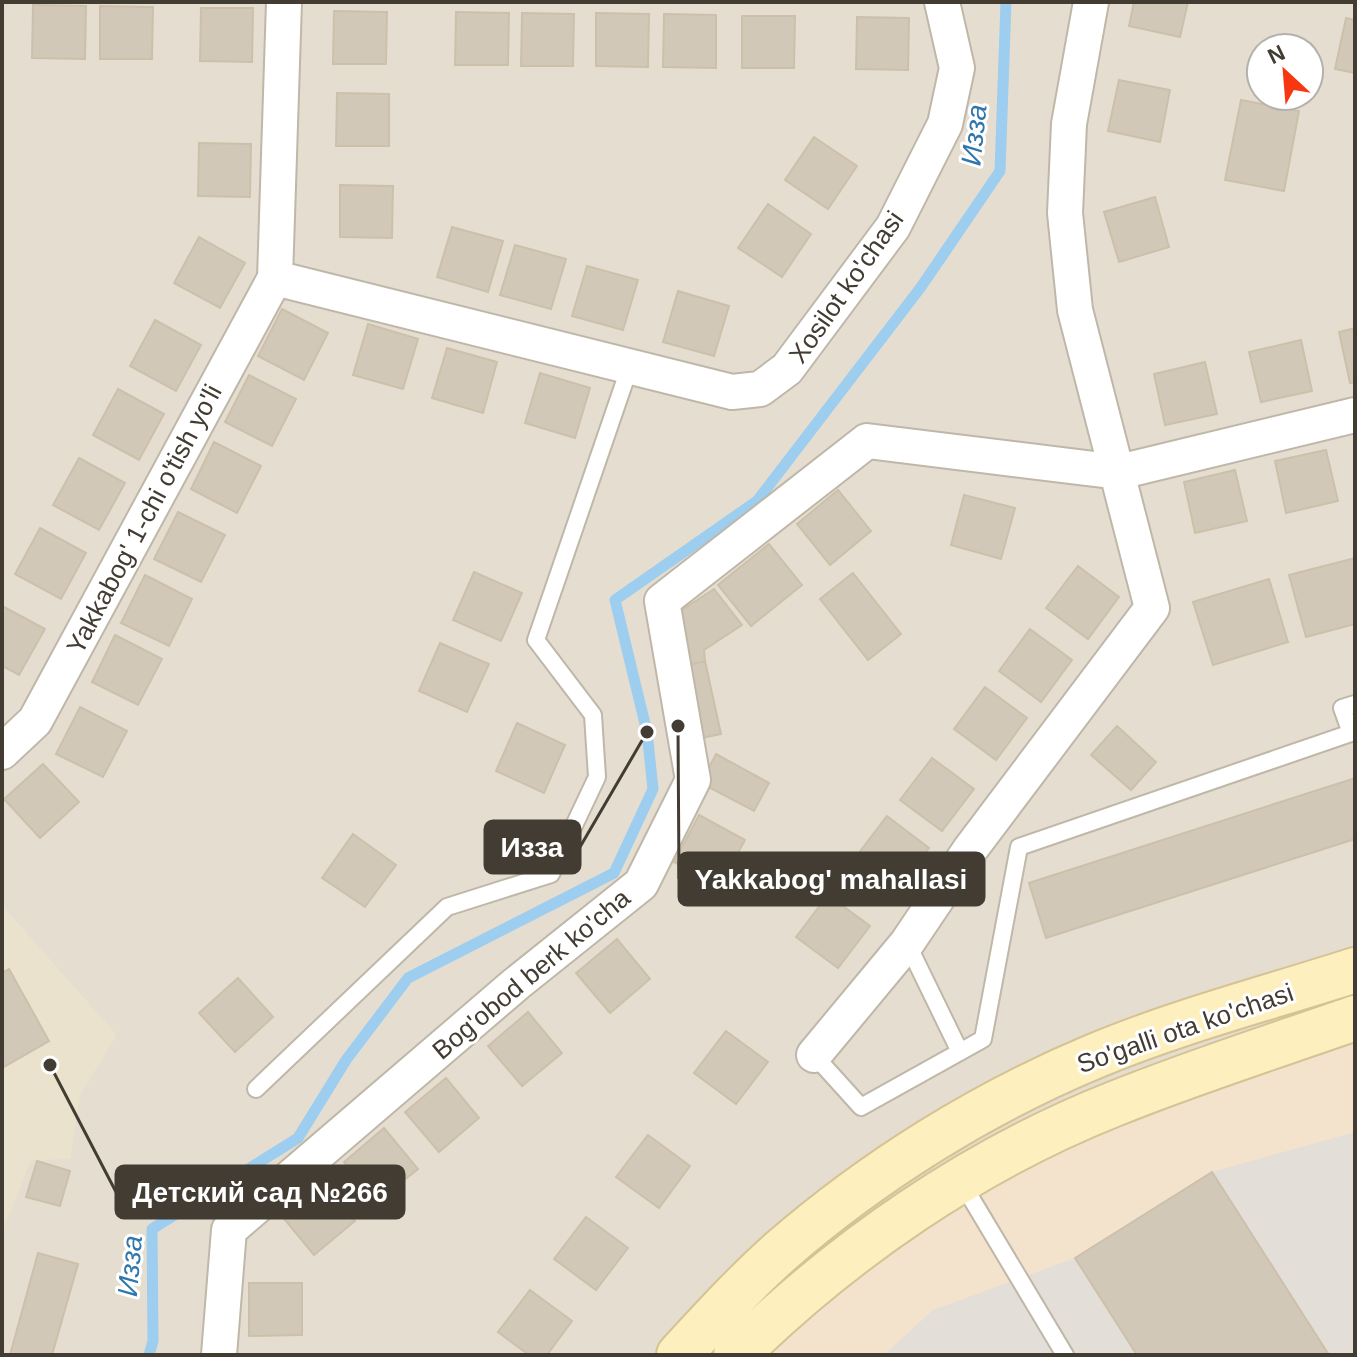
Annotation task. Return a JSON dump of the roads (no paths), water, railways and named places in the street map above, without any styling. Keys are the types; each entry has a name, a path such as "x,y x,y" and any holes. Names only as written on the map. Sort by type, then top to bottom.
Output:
{"main road":[{"name":"So'galli ota ko'chasi","path":"679,1355 781,1251 862,1188 936,1138 1094,1056 1355,970"},
{"name":"So'galli ota ko'chasi","path":"736,1355 859,1248 1010,1153 1113,1104 1355,1018"}],"street":[{"name":"Yakkabog' 1-chi o'tish yo'li","path":"2,752 35,721 275,278 284,2"},
{"name":"Xosilot ko'chasi","path":"630,366 732,392 760,389 787,369 893,227 945,124 957,68 942,2"},
{"path":"814,1055 907,943 969,851 1152,608 1075,310 1065,213 1069,124 1091,2"},
{"path":"275,278 630,366"},
{"path":"1119,472 1355,415"},
{"name":"Bog'obod berk ko'cha","path":"219,1355 229,1230 516,984 641,884 693,780 662,601 867,441 1119,472"}],"lane":[{"path":"256,1089 447,907 551,874 597,777 593,715 536,640 630,366"},
{"path":"814,1055 861,1107 983,1039 1019,847 1351,733 1342,708 1355,704"},
{"path":"907,943 960,1052"},
{"path":"961,1182 1065,1355"}],"waterway":[{"name":"Изза","path":"149,1355 153,1341 152,1229 298,1138 346,1060 408,978 614,873 653,789 647,732 615,600 757,501 921,287 1000,171 1006,2"}],"place":[{"name":"Yakkabog' mahallasi","path":"678,726"},
{"name":"Изза","path":"647,732"},
{"name":"Детский сад №266","path":"50,1065"}]}
